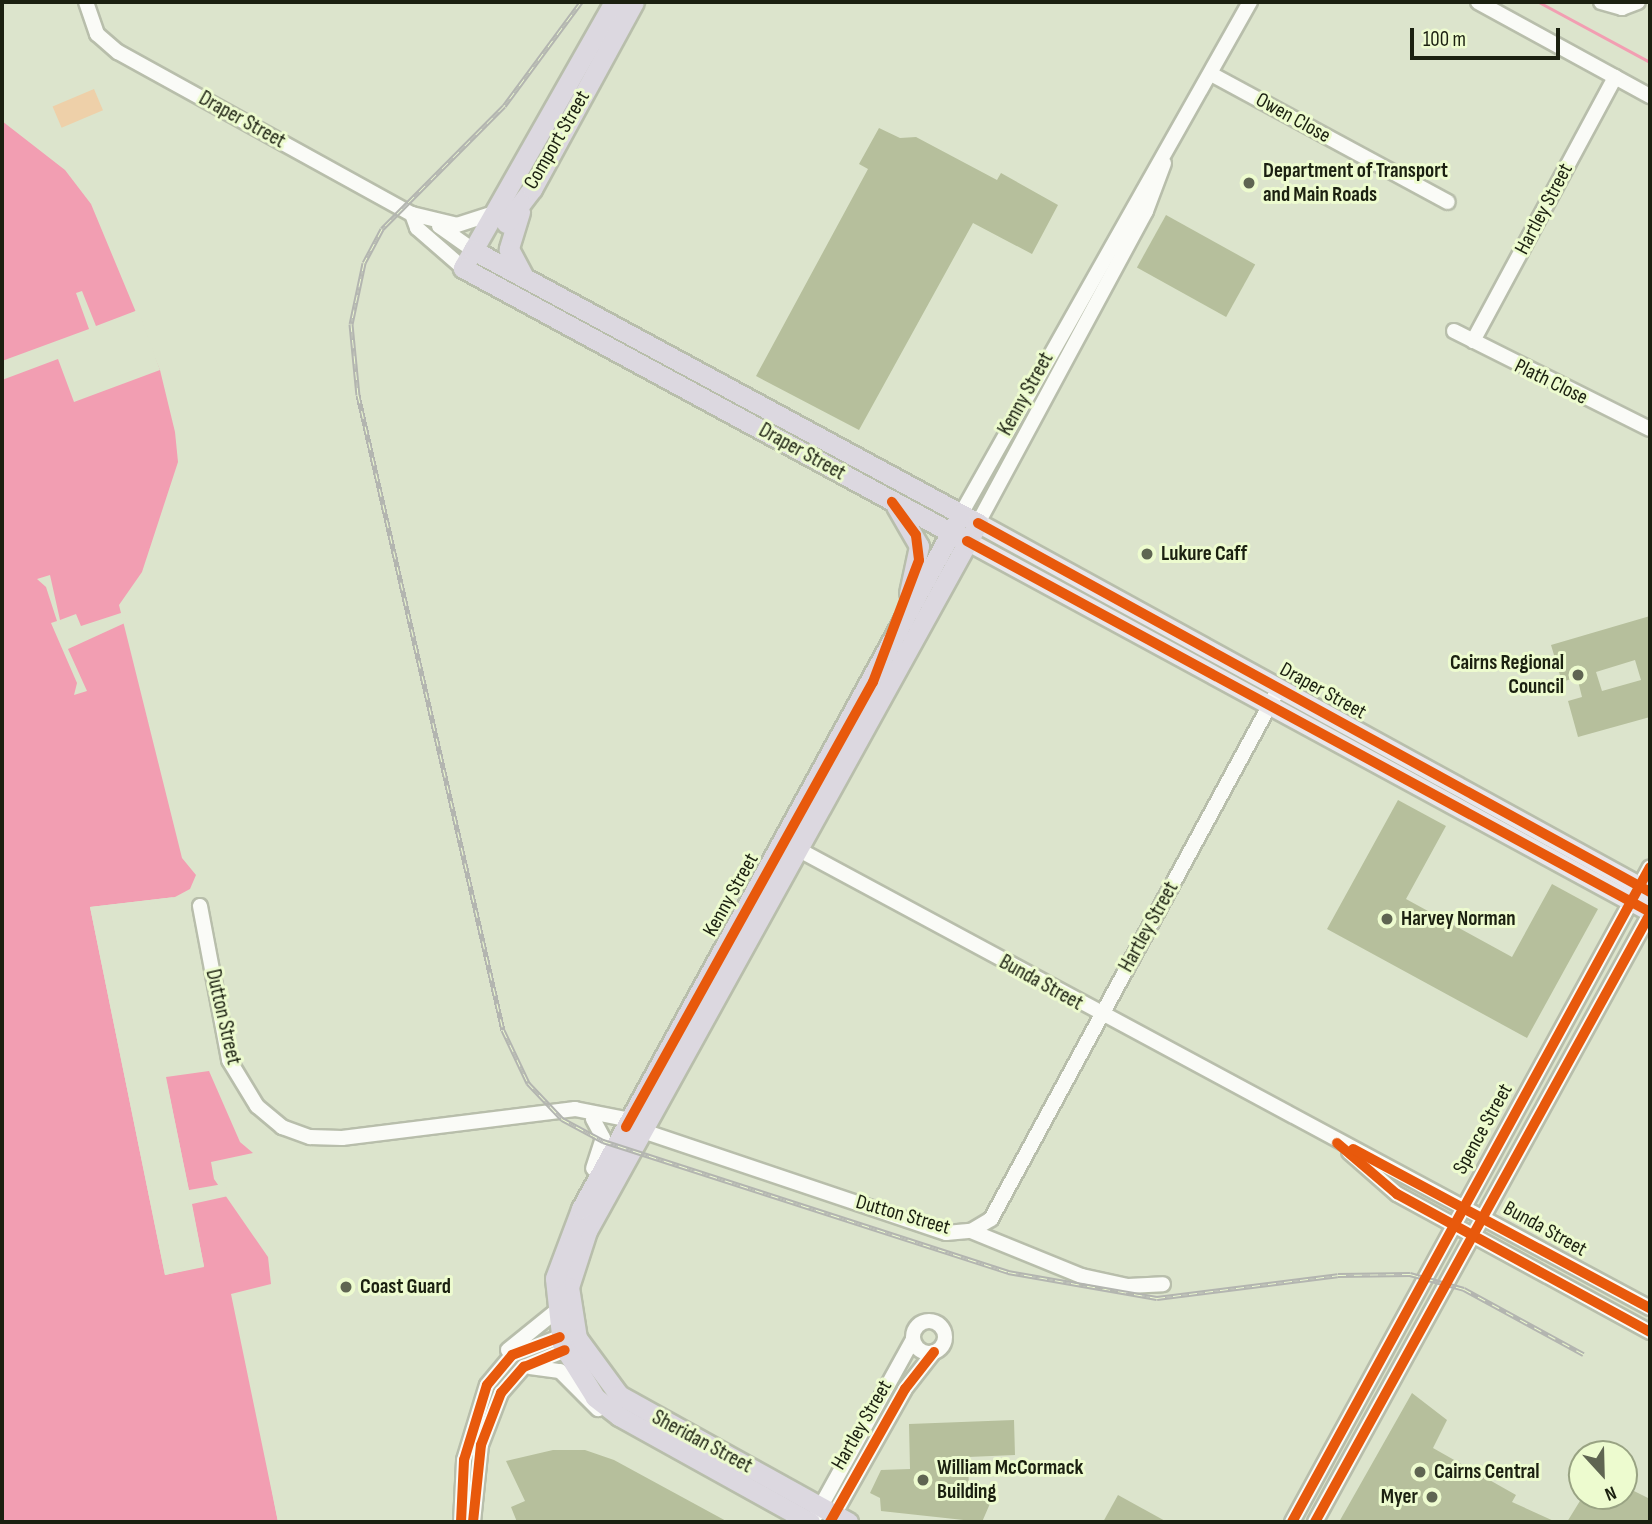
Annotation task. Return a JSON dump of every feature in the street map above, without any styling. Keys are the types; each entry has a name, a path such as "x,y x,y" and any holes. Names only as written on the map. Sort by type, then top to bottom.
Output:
{"highway":[{"name":"Comport Street","path":"468,271 614,2"},
{"name":"Comport Street","path":"479,253 532,189 634,2"},
{"path":"524,278 510,254 509,234 532,189"},
{"name":"Draper Street","path":"479,253 970,518"},
{"name":"Draper Street","path":"468,271 960,537"},
{"path":"873,682 919,561 916,535 892,502"},
{"name":"Kenny Street","path":"567,1342 555,1312 557,1266 581,1209 633,1126 970,518"},
{"name":"Kenny Street","path":"789,845 873,682 960,537"},
{"name":"Kenny Street","path":"567,1342 573,1265 633,1126"},
{"name":"Sheridan Street","path":"567,1342 583,1383 619,1416 826,1518"},
{"name":"Sheridan Street","path":"567,1342 626,1400 826,1518"}],"main road":[{"name":"Draper Street","path":"970,518 1275,695 1641,894 1650,913"},
{"name":"Draper Street","path":"960,537 1275,695"}],"street":[{"name":"Kenny Street","path":"970,518 1146,211 1167,155 1250,2"},
{"path":"1478,2 1650,96"},
{"path":"1601,2 1634,4"},
{"name":"Draper Street","path":"86,7 97,34 118,52 412,214 457,226 499,211"},
{"name":"Owen Close","path":"1211,74 1448,202"},
{"name":"Hartley Street","path":"1473,341 1615,77"},
{"name":"Draper Street","path":"412,214 417,228 468,271"},
{"name":"Draper Street","path":"429,219 479,253"},
{"name":"Plath Close","path":"1454,331 1650,429"},
{"name":"Hartley Street","path":"971,1231 991,1219 1275,695"},
{"name":"Bunda Street","path":"789,845 1337,1143 1481,1215 1650,1308"},
{"name":"Spence Street","path":"1292,1522 1452,1222 1641,894 1650,867"},
{"name":"Dutton Street","path":"200,906 229,1060 257,1106 282,1127 310,1137 342,1138 557,1110 633,1126 946,1233 971,1231 1099,1280 1163,1284"},
{"name":"Spence Street","path":"1315,1522 1481,1215 1650,913"},
{"name":"Dutton Street","path":"557,1110 633,1126"},
{"path":"581,1209 603,1144 593,1119"},
{"name":"Bunda Street","path":"1337,1143 1396,1194 1452,1222 1650,1332"},
{"path":"461,1522 461,1485 482,1396 502,1355 555,1312"},
{"path":"936,1323 945,1335 934,1352 920,1350 913,1339 920,1324 936,1323"},
{"name":"Hartley Street","path":"826,1518 913,1339"},
{"path":"461,1485 477,1426 491,1414 521,1369 567,1342"},
{"path":"482,1396 512,1355 567,1342"},
{"name":"Hartley Street","path":"826,1518 913,1377 934,1352"},
{"path":"482,1396 510,1370 540,1359"},
{"path":"521,1369 555,1368 591,1405 619,1416"},
{"name":"Hartley Street","path":"890,1383 913,1377"},
{"path":"473,1522 477,1466 491,1414"}],"shaded area":[{"path":"94,89 103,110 62,128 53,107"},
{"path":"2,121 65,170 91,204 160,370 175,432 178,462 142,572 119,605 182,858 196,875 190,889 175,897 90,907 165,1275 204,1266 166,1077 209,1071 240,1142 253,1153 211,1162 214,1179 268,1257 271,1284 231,1294 278,1522 2,1522"}],"pier":[{"path":"82,291 96,326 138,310 160,370 74,402 58,359 2,380 2,361 89,329 76,293"},
{"path":"50,575 60,620 76,614 81,626 124,612 127,622 68,649 87,691 74,695 77,683 51,623 57,621 46,587 37,579"},
{"path":"175,897 134,909 129,904 94,910 168,1271 200,1264 165,1074 189,1190 223,1184 233,1195 192,1204 204,1267 165,1275 90,907"},
{"path":"235,1296 276,1495 281,1522 278,1522"}],"building":[{"path":"879,128 900,138 916,137 997,180 1001,173 1058,205 1032,254 973,223 859,430 756,376 868,169 859,164"},
{"path":"1166,215 1255,264 1226,317 1137,267"},
{"name":"Cairns Regional Council","path":"1650,616 1650,717 1578,737 1568,701 1582,697 1577,677 1562,682 1551,645","holes":["1635,660 1641,680 1602,691 1596,672"]},
{"name":"Harvey Norman","path":"1398,800 1446,826 1406,899 1512,957 1552,884 1598,909 1527,1038 1327,929"},
{"name":"Cairns Central","path":"1412,1393 1447,1420 1433,1448 1516,1495 1512,1502 1556,1522 1339,1522"},
{"name":"William McCormack Building","path":"1014,1420 1015,1455 968,1457 969,1490 992,1499 982,1522 881,1511 880,1498 870,1493 881,1470 910,1469 909,1424"},
{"path":"553,1450 585,1450 614,1460 728,1522 517,1522 511,1507 525,1501 506,1461"},
{"path":"1638,1493 1650,1499 1650,1522 1567,1522 1574,1510 1638,1510"},
{"path":"1118,1495 1167,1522 1103,1522"}],"waterway":[{"path":"1539,2 1650,62"}],"railway":[{"path":"581,2 504,106 382,229 364,263 351,324 358,395 503,1030 528,1083 562,1119 603,1141 1008,1272 1157,1298 1338,1275 1410,1274 1464,1289 1583,1354"}],"cycle path":[{"path":"626,1127 873,682 919,560 916,535 892,502"},
{"path":"978,523 1650,892"},
{"path":"967,541 1650,912"},
{"path":"1292,1522 1650,867"},
{"path":"1315,1522 1650,914"},
{"path":"1337,1143 1397,1194 1650,1332"},
{"path":"1353,1149 1650,1308"},
{"path":"461,1522 464,1460 487,1385 512,1355 560,1337"},
{"path":"473,1522 481,1445 501,1393 524,1367 565,1350"},
{"path":"830,1522 905,1389 934,1352"}],"place":[{"name":"Department of Transport and Main Roads","path":"1249,183"},
{"name":"Lukure Caff","path":"1147,554"},
{"name":"Cairns Regional Council","path":"1578,675"},
{"name":"Harvey Norman","path":"1387,919"},
{"name":"Coast Guard","path":"346,1287"},
{"name":"Cairns Central","path":"1420,1472"},
{"name":"William McCormack Building","path":"923,1480"},
{"name":"Myer","path":"1432,1497"}]}
